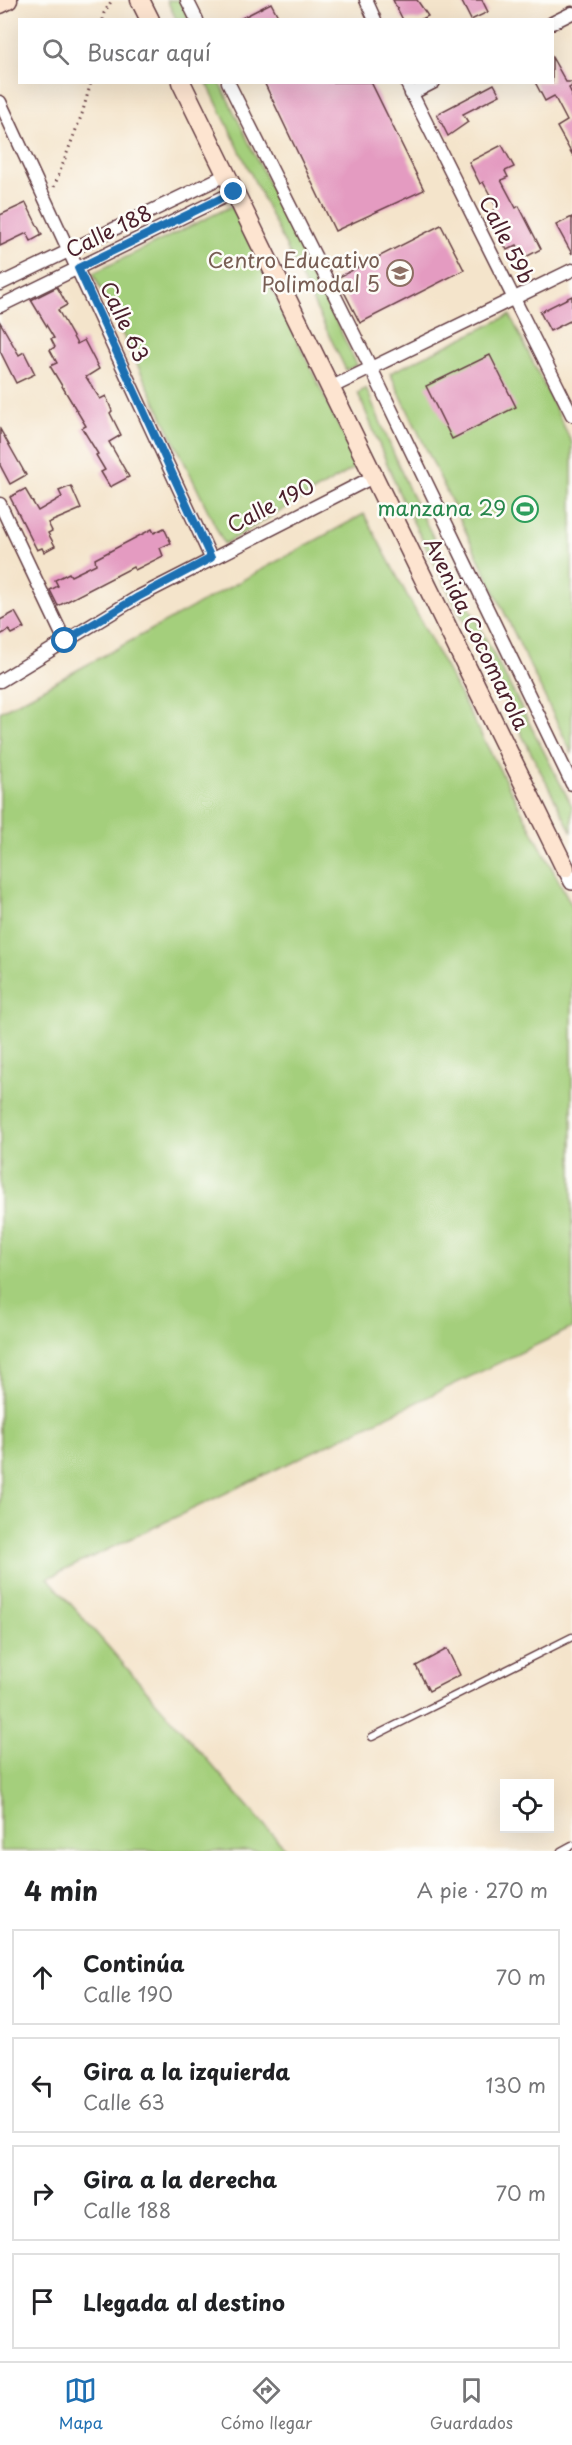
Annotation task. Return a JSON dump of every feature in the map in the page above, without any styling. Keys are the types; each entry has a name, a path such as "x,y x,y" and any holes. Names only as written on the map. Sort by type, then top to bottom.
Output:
{"main road":[{"path":"0,3 8,0"},
{"path":"140,0 149,18"},
{"name":"Avenida Cocomarola","path":"182,84 373,477 570,871"}],"street":[{"path":"187,0 196,18"},
{"path":"366,0 374,18"},
{"path":"554,22 572,13"},
{"path":"229,84 371,368 572,784"},
{"path":"409,88 426,84"},
{"name":"Calle 59b","path":"409,88 572,415"},
{"name":"Calle 63","path":"0,102 211,558"},
{"name":"Calle 188","path":"0,284 226,175"},
{"name":"Calle 188","path":"0,306 234,192"},
{"path":"330,388 572,270"},
{"name":"Calle 190","path":"0,681 138,597 373,477"},
{"path":"0,504 65,641"}],"lane":[{"path":"372,1737 572,1637"},
{"path":"561,1851 572,1845"}],"path":[{"path":"103,18 112,0"},
{"path":"47,203 82,114 90,84"}],"green space":[{"path":"167,0 180,0 189,18 176,18"},
{"path":"207,84 220,84 357,365 346,370"},
{"path":"232,206 358,466 224,544 93,273"},
{"path":"510,315 572,443 572,754 390,373"},
{"path":"366,388 410,492 572,806 572,833 402,500 358,393"},
{"path":"364,514 572,906 572,1328 48,1578 287,1851 0,1851 0,712"}],"building":[{"path":"393,0 417,0 428,16 424,18 402,18"},
{"path":"461,0 482,0 488,12 470,18"},
{"path":"271,3 279,18 242,18"},
{"path":"554,61 566,82 572,82 569,88 572,94 572,154 557,127 567,121 554,96 545,101 536,84 554,84"},
{"path":"265,84 372,84 424,190 335,231"},
{"path":"494,84 500,95 463,114 468,122 448,136 437,114"},
{"path":"502,145 514,167 505,171 508,177 501,180 516,208 519,206 541,249 524,258 517,245 507,250 499,235 506,231 494,210 497,208 483,182 480,184 469,162"},
{"path":"26,203 42,235 31,241 27,233 0,246 0,215"},
{"path":"572,217 572,254 556,225"},
{"path":"441,225 464,270 360,323 337,278"},
{"path":"57,287 67,305 58,310 77,344 84,340 99,369 86,377 100,399 106,396 112,411 110,413 121,435 109,442 129,477 110,487 101,472 105,470 96,455 98,454 82,428 86,426 50,366 57,363 50,350 55,347 51,339 54,338 31,300"},
{"path":"572,296 572,320 550,331 540,312"},
{"path":"0,322 19,355 24,352 35,374 16,383 0,351"},
{"path":"490,355 516,407 452,439 426,386"},
{"path":"0,429 26,475 10,484 0,465"},
{"path":"71,486 81,509 48,523 52,531 48,533 55,546 44,552 42,548 37,550 10,497 25,489 38,511 62,497 59,491"},
{"path":"164,528 171,543 160,548 163,556 135,570 133,567 58,606 50,590 58,586 55,580 69,573 71,576 96,564 95,559 152,529 154,533"},
{"path":"15,612 24,628 12,634 9,630 0,635 0,620"},
{"path":"447,1649 460,1675 429,1691 416,1666"}],"place":[{"name":"Centro Educativo Polimodal 5","path":"400,273"},
{"name":"manzana 29","path":"525,509"}],"route":[{"path":"65,641 138,597 211,558 78,268 234,192"}]}
